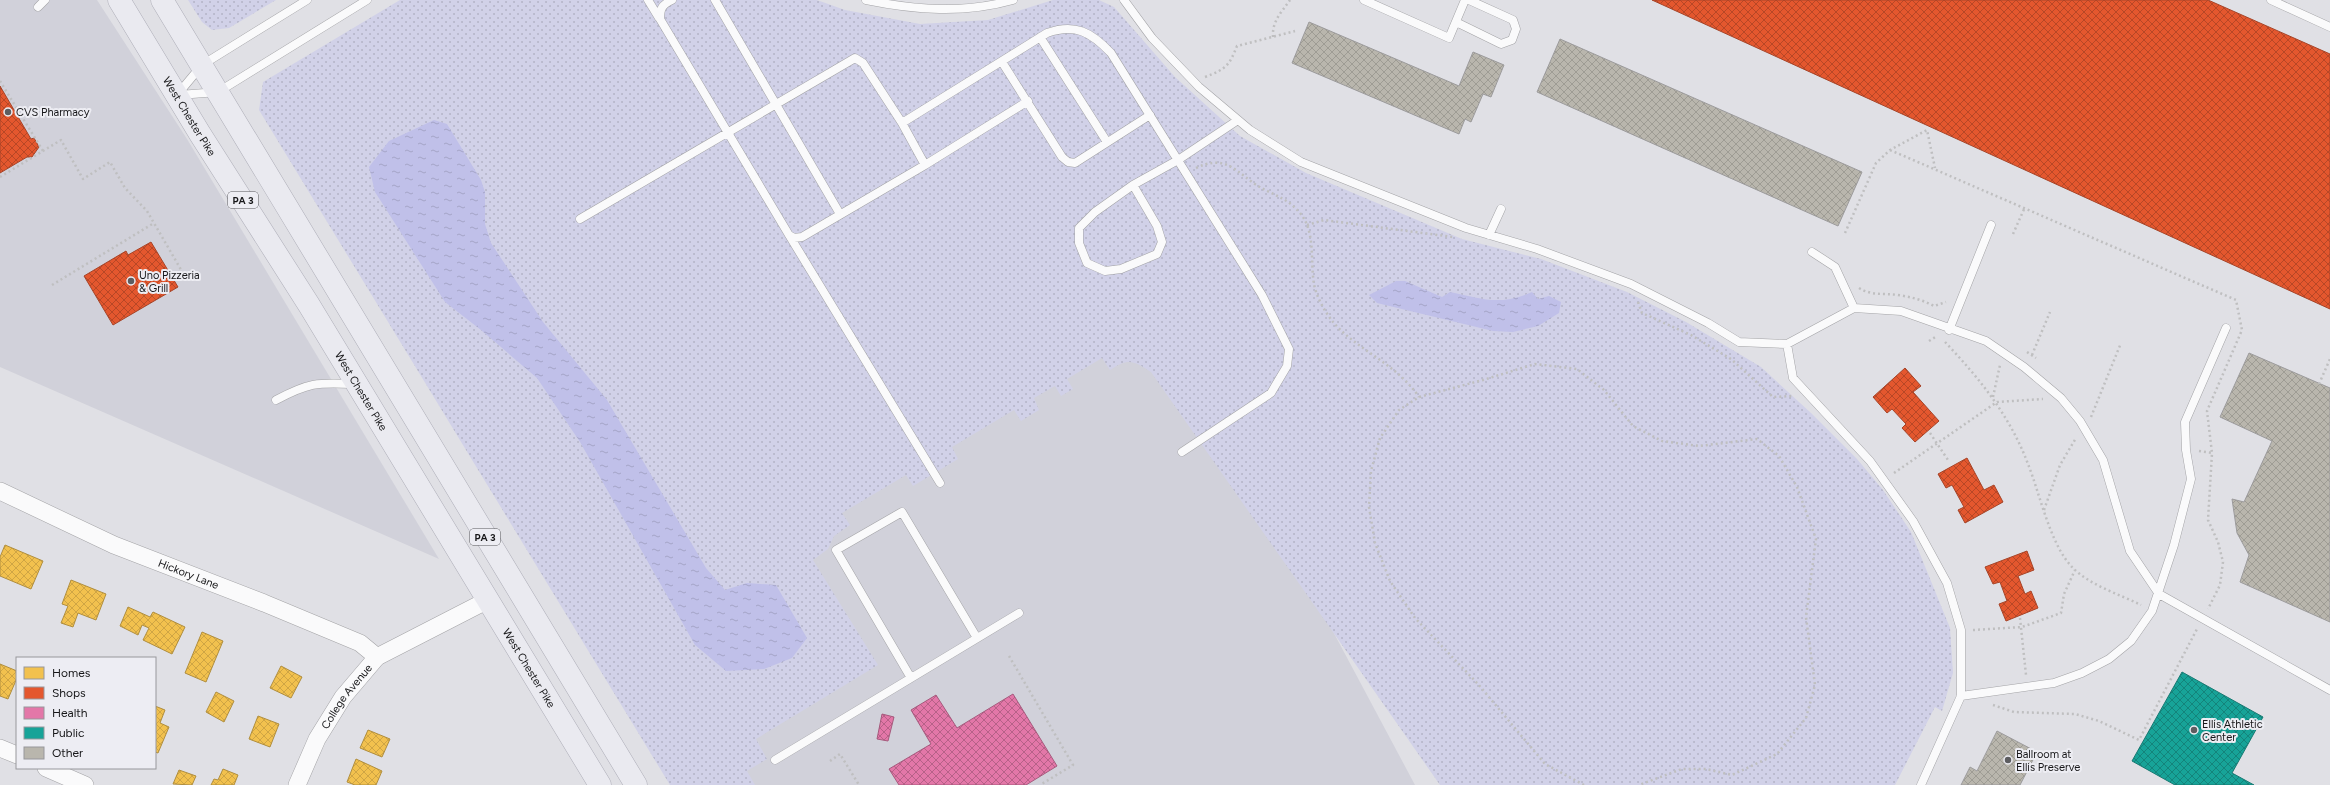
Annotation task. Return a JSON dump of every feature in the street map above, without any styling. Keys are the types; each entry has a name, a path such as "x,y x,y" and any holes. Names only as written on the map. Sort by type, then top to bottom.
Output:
{"highway":[{"name":"West Chester Pike","path":"119,0 176,95 357,385 600,785"},
{"name":"PA 3","path":"162,0 636,785"}],"street":[{"name":"Hickory Lane","path":"0,491 114,545 264,603 360,643 377,657"},
{"name":"College Avenue","path":"297,785 316,739 339,703 377,657 488,600"},
{"path":"0,748 16,755"},
{"path":"48,769 85,785"}],"lane":[{"path":"38,6 45,0"},
{"path":"176,95 202,65 307,0"},
{"path":"176,95 218,92 367,0"},
{"path":"648,0 940,483"},
{"path":"660,20 660,10 663,5 672,0"},
{"path":"715,0 774,104 840,214"},
{"path":"866,0 901,7 948,10 974,9 1013,0"},
{"path":"1124,0 1152,38 1194,81 1250,130 1301,162 1475,231 1537,249 1632,284 1708,323 1738,342 1787,344 1854,308 1901,311 1949,330 1986,341 2024,367 2062,398 2083,428 2103,460 2130,551 2158,594 2330,690"},
{"path":"1364,0 1449,38 1465,0"},
{"path":"1456,22 1501,44 1512,40 1516,29 1513,20 1469,0"},
{"path":"2271,0 2330,27"},
{"path":"902,123 1040,37 1061,28 1082,31 1098,39 1111,53 1262,295 1289,349 1287,366 1270,393 1182,452"},
{"path":"1040,37 1107,142"},
{"path":"580,219 774,104 855,58 863,63 902,123 925,165"},
{"path":"1002,62 1062,157 1068,162 1075,163 1150,115"},
{"path":"789,235 794,238 802,237 925,165 1028,102"},
{"path":"1133,186 1157,226 1162,242 1157,254 1121,269 1105,271 1087,263 1079,243 1079,228 1095,212 1133,186 1178,160 1238,120"},
{"path":"1489,235 1501,209"},
{"path":"1949,330 1991,225"},
{"path":"1812,252 1835,267 1854,308"},
{"path":"1961,696 2027,688 2054,683 2082,673 2109,659 2131,641 2152,611 2184,512 2191,479 2186,450 2185,422 2226,328"},
{"path":"1787,344 1793,378 1808,396 1870,461 1913,521 1946,582 1961,630 1961,696 1936,758 1921,785"},
{"path":"276,400 308,385 324,383 357,385"},
{"path":"911,678 836,550 902,512 977,638"},
{"path":"775,760 1019,613"}],"path":[{"path":"1274,37 1273,28 1276,18 1290,0"},
{"path":"1194,81 1224,69 1232,60 1237,46 1295,31"},
{"path":"0,81 43,151"},
{"path":"1845,233 1876,163 1890,150 1927,130 1935,168"},
{"path":"0,177 60,140 83,179 110,162 125,188 147,210 188,280"},
{"path":"1890,150 2025,207 2236,300 2242,330 2207,411 2212,453 2208,520 2218,542 2222,562 2220,585 2139,740 2100,721 2075,714 2014,712 1991,705"},
{"path":"1186,173 1209,162 1219,162 1234,168 1254,184 1282,197 1300,213 1308,225 1314,284 1320,301 1332,321 1348,337 1380,358 1410,384 1420,397"},
{"path":"2013,234 2025,207"},
{"path":"1308,225 1324,220 1471,238 1475,231"},
{"path":"52,285 154,223"},
{"path":"1856,282 1859,288 1869,294 1898,295 1922,300 1934,306 1945,302 1948,296"},
{"path":"1632,284 1642,313 1691,335 1732,360 1774,397 1808,396"},
{"path":"2032,355 2050,312"},
{"path":"1929,341 1938,336"},
{"path":"1944,341 1997,402 2013,429 2028,464 2062,556 2086,579 2152,611"},
{"path":"2091,417 2121,343"},
{"path":"1993,397 2003,353"},
{"path":"2319,384 2330,359"},
{"path":"1584,785 1545,764 1478,684 1415,618 1390,581 1375,543 1369,506 1371,471 1380,438 1400,410 1420,397 1535,364 1576,369 1604,390 1633,426 1662,441 1699,446 1757,439 1779,456 1797,487 1816,539 1806,616 1815,685 1806,718 1777,754 1732,775 1706,769 1682,770 1639,785"},
{"path":"1884,481 1936,443 1997,402 2062,398"},
{"path":"2044,510 2060,465 2083,428"},
{"path":"1930,433 1948,460"},
{"path":"2186,450 2212,453"},
{"path":"1961,630 2002,630 2022,628 2061,613 2064,594 2075,570"},
{"path":"2020,618 2027,688"},
{"path":"1009,656 1073,765 1040,785"},
{"path":"830,761 840,754 859,785"}],"shaded area":[{"path":"0,0 97,0 187,139 439,559 0,367"},
{"path":"188,0 276,0 229,28 212,30 202,22"},
{"path":"400,0 817,0 845,10 920,24 988,20 1053,0 1099,0 1114,7 1175,77 1240,136 1306,173 1462,239 1541,259 1627,292 1686,322 1761,367 1811,413 1857,459 1883,490 1911,532 1950,628 1953,673 1942,711 1935,707 1895,785 1440,785 1151,372 1140,365 1130,362 1116,366 1110,370 1102,358 1067,379 1073,389 1061,396 1055,386 1034,398 1039,410 1021,421 1014,410 952,447 958,459 913,486 906,475 842,513 850,525 834,536 828,549 813,560 878,665 756,739 767,759 747,771 755,785 670,785 259,110 263,82"},
{"path":"1113,330 1218,416 1415,785 749,785 720,738 761,501"}],"water":[{"path":"434,120 447,124 481,180 485,192 485,224 491,243 543,322 607,400 706,568 725,590 747,583 776,585 807,638 792,658 764,669 726,671 695,645 580,442 537,378 481,330 445,302 375,192 369,167 389,141"},
{"path":"1396,281 1405,281 1442,297 1450,292 1482,299 1500,300 1510,299 1532,292 1538,299 1549,296 1561,302 1559,313 1538,326 1513,332 1493,331 1377,303 1369,295"}],"building: Homes":[{"path":"5,545 43,561 31,589 0,576 0,557"},
{"path":"71,580 106,594 96,620 78,613 73,627 61,623 68,606 62,604"},
{"path":"128,607 150,617 153,612 185,627 172,654 143,640 149,628 142,625 138,635 120,626"},
{"path":"202,632 223,641 206,682 185,673"},
{"path":"0,664 16,671 16,680 8,699 0,696"},
{"path":"281,666 302,677 291,698 270,688"},
{"path":"216,692 234,701 224,722 206,712"},
{"path":"156,706 165,710 160,723 169,727 158,753 156,752"},
{"path":"258,716 279,724 270,747 249,739"},
{"path":"368,730 390,739 382,757 360,748"},
{"path":"356,759 382,771 376,785 355,785 347,782"},
{"path":"223,769 238,775 234,785 211,785 214,779 218,780"},
{"path":"179,770 196,776 192,785 173,784"}],"building: Shops":[{"path":"1652,0 2208,0 2330,54 2330,309"},
{"name":"CVS Pharmacy","path":"0,86 31,139 34,138 39,147 32,157 27,157 0,173"},
{"name":"Uno Pizzeria & Grill","path":"151,242 178,287 113,325 84,276 126,251 128,255"},
{"path":"1905,368 1921,386 1913,392 1939,421 1915,442 1902,428 1906,424 1892,409 1887,413 1873,397"},
{"path":"1967,458 1984,490 1994,485 2003,502 1965,523 1958,510 1964,507 1952,485 1946,488 1938,474"},
{"path":"2027,551 2034,570 2018,576 2025,594 2031,591 2038,608 2006,621 1999,604 2007,601 2000,582 1993,584 1985,567"}],"building: Health":[{"path":"1013,694 1057,766 1026,785 899,785 889,769 931,744 911,710 936,695 957,728"},
{"path":"882,714 894,717 888,741 877,739"}],"building: Public":[{"path":"2182,672 2263,717 2232,773 2254,785 2175,785 2132,761"}],"building: Other":[{"path":"1309,22 1459,86 1473,52 1504,65 1491,97 1483,94 1471,122 1465,119 1459,134 1292,63"},
{"path":"1560,39 1862,172 1838,226 1537,92"},
{"path":"2249,353 2330,388 2330,622 2240,582 2249,555 2237,533 2232,499 2244,502 2272,441 2220,417"},
{"name":"Ballroom at Ellis Preserve","path":"1997,731 2037,752 2020,785 1961,785 1970,767 1977,771"}],"place":[{"name":"CVS Pharmacy","path":"8,112"},
{"name":"Uno Pizzeria & Grill","path":"131,281"},
{"name":"Ellis Athletic Center","path":"2194,730"},
{"name":"Ballroom at Ellis Preserve","path":"2008,760"}]}
